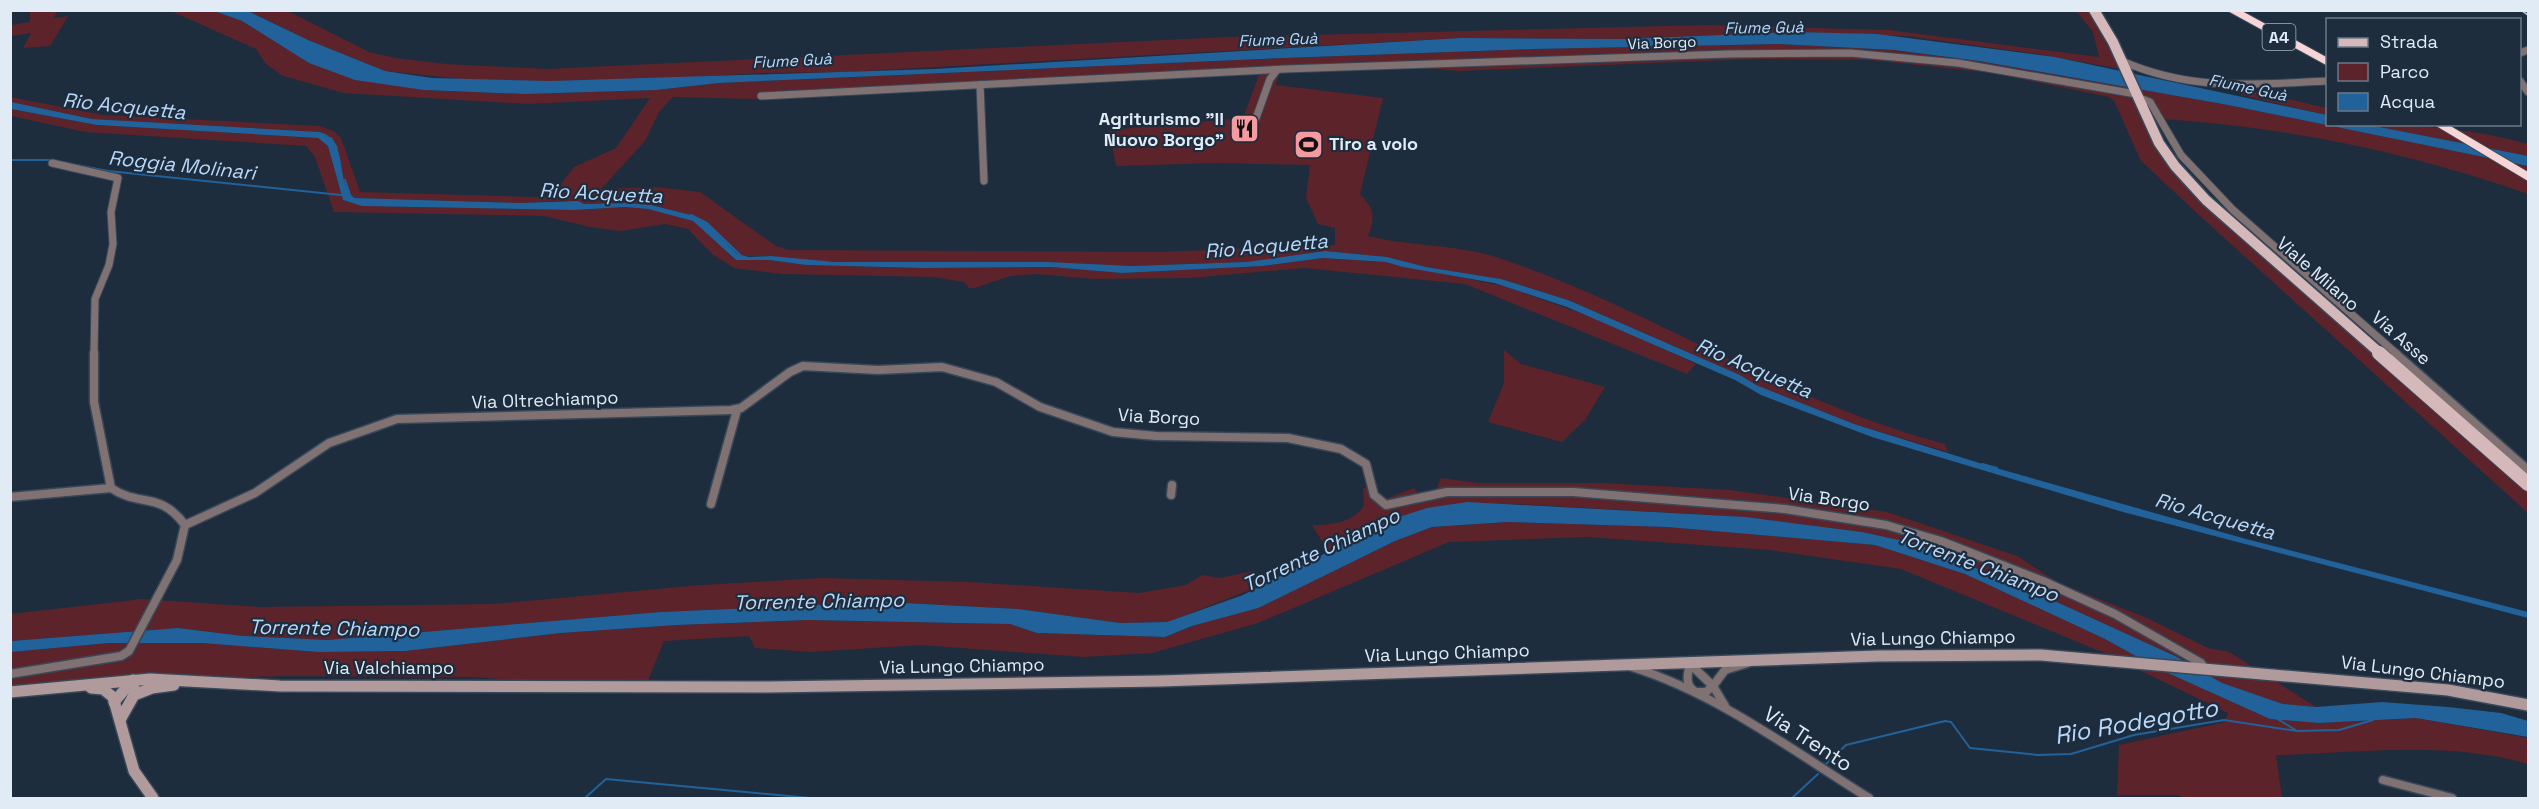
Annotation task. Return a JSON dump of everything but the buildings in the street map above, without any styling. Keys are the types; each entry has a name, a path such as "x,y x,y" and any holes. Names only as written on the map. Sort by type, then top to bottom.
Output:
{"highway":[{"name":"A4","path":"2231,10 2326,62"},
{"name":"A4","path":"2247,10 2326,53"},
{"path":"2442,126 2528,173"},
{"path":"2460,126 2491,144 2528,173"}],"main road":[{"name":"Viale Milano","path":"2094,10 2108,30 2160,145 2190,184 2529,484"},
{"name":"Via Lungo Chiampo","path":"768,687 1161,681 1878,656 2041,655 2466,692 2529,705"},
{"name":"Via Valchiampo","path":"10,692 133,680 280,686 768,687"},
{"path":"120,720 134,695 133,680"},
{"path":"114,702 133,680"},
{"path":"134,695 152,688 208,682"},
{"path":"52,688 104,689 109,692 120,720 134,771 153,798"}],"street":[{"name":"Via Borgo","path":"761,96 1277,70 1728,54 1850,53 1958,63 2136,94"},
{"path":"2123,65 2146,72 2223,86 2326,81"},
{"path":"1255,121 1270,79 1277,70"},
{"path":"980,85 984,181"},
{"name":"Via Asse","path":"2136,94 2150,102 2181,155 2233,210 2529,470"},
{"path":"10,674 121,656 129,651 177,560 185,525 169,506 156,500 116,494 111,488 94,402 95,299 109,265 113,244 111,212 118,178 52,163"},
{"name":"Via Borgo","path":"737,410 790,372 803,366 868,370 942,367 996,382 1040,407 1113,432 1147,435 1288,438 1341,449 1355,455 1368,466 1374,495 1381,503 1393,505 1447,492 1573,492 1785,509 1886,525 1941,541 2072,594 2159,637 2201,663 2205,669"},
{"path":"711,504 721,460 737,410"},
{"name":"Via Oltrechiampo","path":"185,525 255,493 329,443 397,419 737,410"},
{"path":"1171,495 1172,485"},
{"path":"10,497 111,488"},
{"path":"1690,664 1686,678 1695,692 1702,693 1713,686 1716,679 1727,670 1751,661"},
{"name":"Via Trento","path":"1690,664 1713,686 1728,710"},
{"name":"Via Trento","path":"1629,666 1670,679 1728,710 1869,798"},
{"path":"2383,780 2452,798"}],"green space":[{"path":"2094,10 2126,70 2038,54 1906,36 1795,32 1626,39 1461,38 846,72 550,81 471,80 385,71 308,40 249,11 288,11 369,52 395,58 446,64 547,69 1228,37 1708,25 1889,30 2099,57 2093,32 2076,11"},
{"path":"30,11 58,11 53,18 68,16 50,46 23,48 31,33 11,36 11,25 30,22"},
{"path":"171,11 214,11 242,21 309,63 424,90 525,94 656,90 719,83 1284,58 1535,49 1778,44 1894,50 1979,61 2228,105 2528,166 2528,194 2435,165 2340,142 2244,127 2147,118 2187,181 2528,484 2528,513 2141,161 2114,101 2109,97 1992,73 1869,60 1756,59 1458,71 1426,68 1426,64 1280,70 1276,85 1383,98 1360,194 1371,209 1373,218 1368,236 1453,248 1502,259 1613,304 1831,405 1887,427 1945,444 1948,452 1854,424 1756,385 1740,375 1568,300 1501,279 1426,267 1387,257 1325,251 1246,262 1132,266 1036,262 924,264 808,261 771,256 740,256 706,222 691,215 651,205 584,204 560,201 520,203 355,198 346,189 336,145 320,132 92,119 11,102 10,97 103,115 320,126 335,132 341,138 360,192 533,197 551,197 574,167 616,148 650,98 528,104 344,93 283,76 266,64 256,49","holes":["1260,72 1243,118 1109,130 1116,166 1216,163 1310,165 1306,198 1318,224 1335,228 1335,245 1158,252 789,250 776,246 700,192 656,187 601,189 645,141 659,112 673,97 754,99"]},
{"path":"2248,90 2326,108 2326,115 2241,95"},
{"path":"11,109 97,125 318,138 328,146 343,200 347,202 379,206 574,210 625,207 648,209 693,221 736,260 769,260 806,265 923,268 1051,267 1122,273 1263,266 1323,258 1386,262 1503,286 1600,320 1696,364 1687,374 1465,284 1304,268 1190,278 1094,279 1036,274 1010,276 969,288 964,282 933,277 782,274 734,268 712,254 688,229 665,224 620,231 590,227 544,216 334,212 315,157 306,146 85,132 11,116"},
{"path":"2374,126 2430,127 2469,131 2528,144 2528,156"},
{"path":"1504,350 1521,364 1605,387 1585,420 1562,442 1488,422 1504,383"},
{"path":"1441,478 1478,483 1601,483 1730,490 1887,512 2017,556 2059,583 2147,618 2208,648 2229,652 2316,707 2283,704 2222,683 2175,656 2037,593 1917,544 1862,532 1746,517 1515,504 1393,519 1329,553 1312,525 1334,523 1359,512 1364,506 1363,488 1372,486 1373,493 1385,499 1414,488 1420,496 1434,494"},
{"path":"1507,522 1667,527 1875,545 1965,574 2105,639 2159,669 2270,719 2319,723 2416,718 2528,738 2528,764 2466,752 2435,750 2276,755 2282,798 2117,795 2119,745 2225,722 2228,713 2102,652 1901,569 1770,550 1588,537 1449,542 1258,623 1152,653 1083,657 921,645 811,652 755,648 749,636 664,641 647,683 543,682 473,677 294,676 109,680 11,692 10,652 109,643 202,643 319,652 405,651 561,633 677,625 808,620 1010,624 1037,633 1165,637 1332,571 1407,535 1433,527"},
{"path":"1253,571 1266,584 1167,622 1120,623 1018,609 885,602 661,612 327,640 243,636 178,628 11,641 11,614 142,599 261,607 493,604 701,585 823,578 969,582 1139,593 1186,585 1202,575 1220,578"}],"water":[{"path":"214,11 248,11 308,40 385,71 432,78 550,81 935,69 1461,38 1626,39 1795,32 1877,34 2055,57 2326,115 2326,125 2228,105 1979,61 1894,50 1778,44 1535,49 1284,58 719,83 656,90 525,94 424,90 355,80 309,63 242,21"},
{"path":"11,102 92,119 320,132 335,144 345,183 355,198 520,203 578,201 584,204 651,205 691,215 706,222 737,254 749,257 771,256 835,262 1047,262 1132,266 1246,262 1325,251 1387,257 1426,267 1501,279 1568,300 1740,375 1756,385 1854,424 1989,466 2246,539 2528,612 2528,618 2123,512 1872,437 1761,395 1735,380 1567,307 1494,283 1386,262 1323,258 1263,266 1122,273 1051,267 923,268 806,265 769,260 736,260 693,221 648,209 362,206 343,200 328,146 318,138 97,125 11,109"},
{"path":"2331,126 2374,126 2528,156 2528,166"},
{"path":"1467,502 1746,517 1862,532 1917,544 2037,593 2175,656 2222,683 2283,704 2316,707 2382,702 2501,713 2528,721 2528,737 2416,718 2319,723 2270,719 2159,669 2105,639 1965,574 1875,545 1667,527 1507,522 1432,527 1395,541 1258,608 1192,626 1165,637 1037,633 1010,624 808,620 677,625 561,633 405,651 319,652 202,643 109,643 11,652 11,641 178,628 243,636 327,640 661,612 885,602 1018,609 1120,623 1167,622 1243,595 1393,519 1427,508"}],"waterway":[{"name":"Rio Acquetta","path":"331,138 337,148"},
{"name":"Roggia Molinari","path":"10,160 52,160"},
{"name":"Roggia Molinari","path":"61,162 108,171 341,195"},
{"name":"Rio Acquetta","path":"345,180 350,195"},
{"name":"Rio Acquetta","path":"691,215 707,223 741,256"},
{"name":"Rio Acquetta","path":"1982,464 1997,468"},
{"name":"Torrente Chiampo","path":"2276,718 2297,731"},
{"name":"Rio Rodegotto","path":"1825,765 1846,745 1945,721 1951,722 1970,748 2038,755 2071,754 2134,735 2224,720 2297,731"},
{"name":"Torrente Chiampo","path":"2297,731 2339,730 2373,720"},
{"name":"Rio Rodegotto","path":"1792,798 1818,774"},
{"name":"Rio Rodegotto","path":"585,798 606,779 810,798"}],"railway":[{"path":"2521,10 2528,15"}],"place":[{"name":"Agriturismo \"Il Nuovo Borgo\"","path":"1245,129"},
{"name":"Tiro a volo","path":"1308,144"}],"water label":[{"name":"Fiume Guà","path":"1764,27"},
{"name":"Fiume Guà","path":"1278,39"},
{"name":"Fiume Guà","path":"792,60"},
{"name":"Fiume Guà","path":"2248,87"}]}
